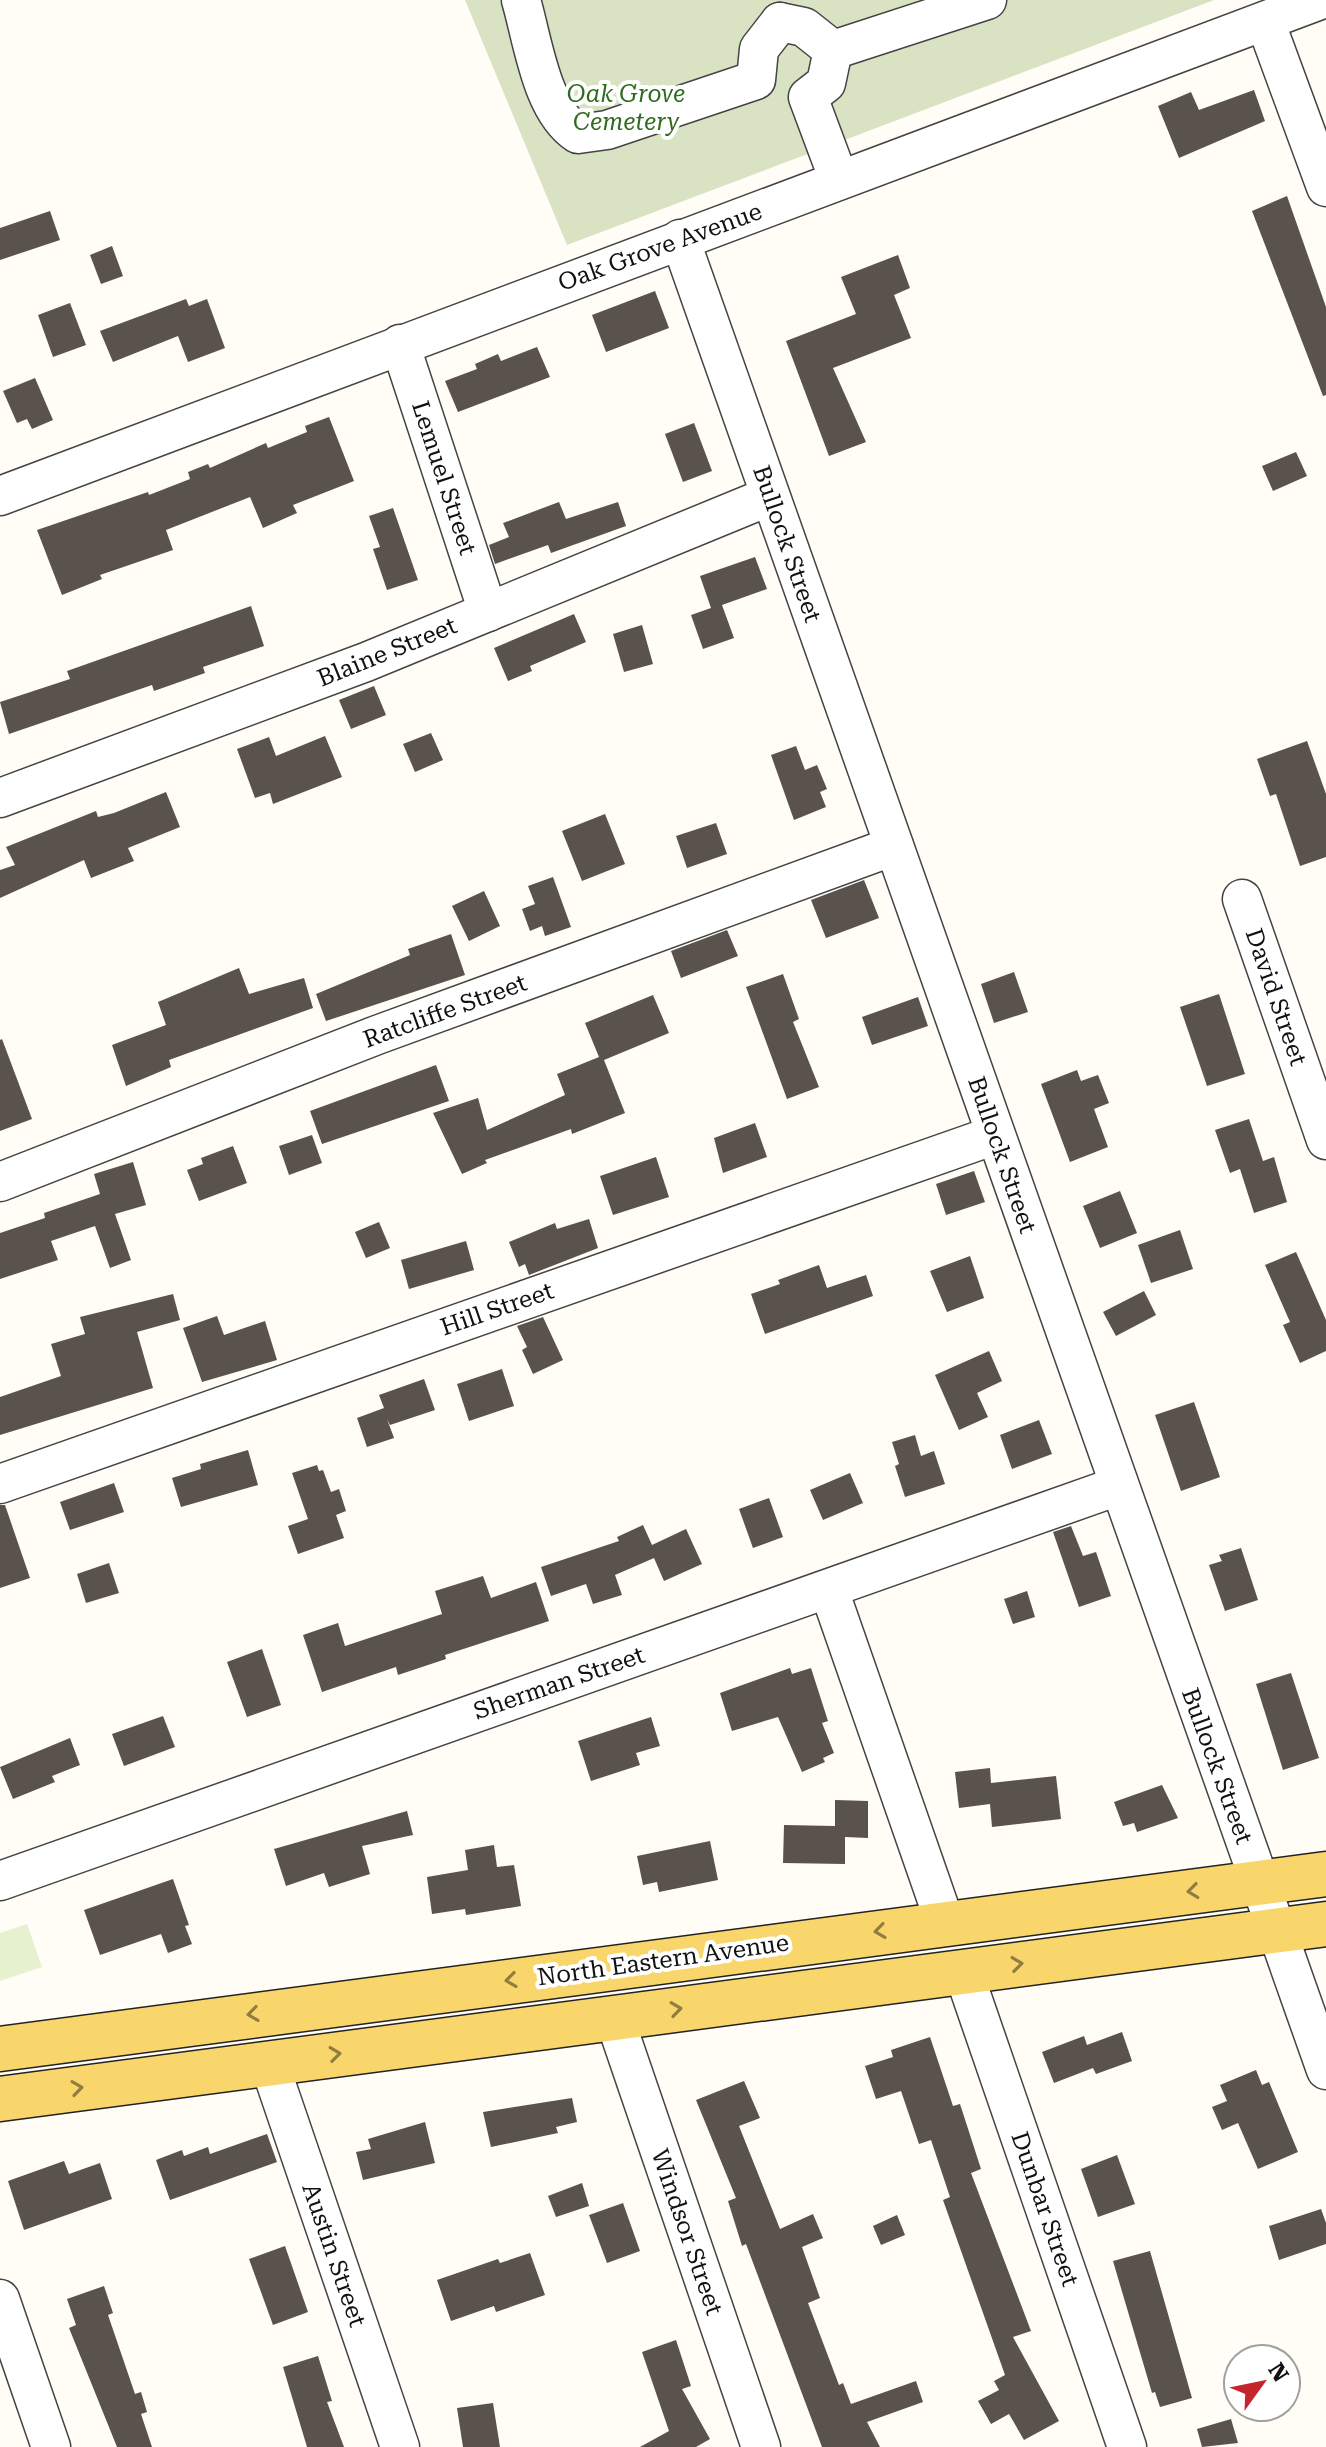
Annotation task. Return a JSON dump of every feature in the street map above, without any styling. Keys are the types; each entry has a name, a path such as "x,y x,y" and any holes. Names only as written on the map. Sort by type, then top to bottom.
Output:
{"main road":[{"name":"North Eastern Avenue","path":"0,2049 1326,1874"},
{"name":"North Eastern Avenue","path":"0,2099 1326,1924"}],"street":[{"path":"521,0 548,91 564,125 578,134 607,130 756,80"},
{"path":"833,50 987,0"},
{"name":"Oak Grove Avenue","path":"0,496 1320,0"},
{"path":"756,80 759,49 776,11 804,27 833,50"},
{"path":"1265,21 1326,187"},
{"path":"756,80 779,99 808,97 826,83 833,50"},
{"path":"808,97 839,180"},
{"name":"Bullock Street","path":"680,239 1326,2070"},
{"name":"Lemuel Street","path":"400,344 488,612"},
{"name":"Blaine Street","path":"0,798 366,662 770,496"},
{"name":"Ratcliffe Street","path":"0,1182 377,1035 894,846"},
{"name":"David Street","path":"1242,899 1326,1140"},
{"name":"Hill Street","path":"0,1484 995,1135"},
{"name":"Sherman Street","path":"0,1881 346,1756 829,1590 1118,1486"},
{"path":"829,1590 945,1923"},
{"name":"Dunbar Street","path":"963,1971 1127,2447"},
{"name":"Windsor Street","path":"614,2017 761,2447"},
{"name":"Austin Street","path":"269,2063 400,2447"},
{"path":"0,2299 51,2447"}],"green space":[{"name":"Oak Grove Cemetery","path":"465,0 1214,0 567,245"},
{"path":"27,1924 42,1967 0,1981 0,1933"}],"building":[{"path":"1254,90 1265,121 1179,158 1158,106 1191,92 1199,110"},
{"path":"1287,196 1326,307 1326,395 1323,396 1252,211"},
{"path":"50,211 60,240 0,260 0,228"},
{"path":"112,246 123,276 101,284 90,255"},
{"path":"898,255 910,288 894,295 911,338 833,368 866,442 829,456 786,341 856,314 841,277"},
{"path":"655,291 669,328 606,352 592,315"},
{"path":"186,299 189,306 207,299 225,348 188,362 178,336 113,362 100,331"},
{"path":"70,303 86,345 53,357 38,315"},
{"path":"537,347 550,377 458,412 445,381 477,369 475,364 498,354 501,361"},
{"path":"35,378 53,420 32,429 27,419 17,423 3,391"},
{"path":"329,417 354,481 293,505 297,513 263,528 250,497 166,530 173,550 100,575 102,579 62,595 37,530 148,492 149,495 190,479 188,472 208,464 210,468 266,443 268,448 307,432 305,426"},
{"path":"694,423 712,471 683,482 665,434"},
{"path":"1296,452 1307,476 1273,491 1262,466"},
{"path":"559,502 566,519 618,502 626,526 551,553 548,545 495,564 489,545 509,537 503,523"},
{"path":"393,508 418,580 387,590 373,549 380,547 369,516"},
{"path":"755,557 767,589 722,605 734,638 703,649 691,615 711,608 700,576"},
{"path":"251,606 264,646 203,667 205,673 154,691 152,685 9,734 0,702 70,679 67,671"},
{"path":"574,614 586,642 530,666 532,671 508,681 494,648"},
{"path":"642,625 653,664 624,672 613,634"},
{"path":"374,686 386,715 351,729 339,700"},
{"path":"431,733 443,760 415,772 403,744"},
{"path":"325,736 342,777 273,804 270,793 255,798 237,749 269,737 276,756"},
{"path":"1307,741 1326,794 1326,857 1300,866 1276,794 1270,796 1257,759"},
{"path":"796,746 805,770 817,765 827,789 820,792 826,807 794,820 771,755"},
{"path":"166,792 180,827 128,848 134,861 91,878 84,860 0,898 0,870 15,865 6,847 96,811 98,817 114,813"},
{"path":"605,814 625,864 582,881 562,831"},
{"path":"716,823 727,854 687,868 676,836"},
{"path":"553,877 571,927 545,936 542,926 530,931 522,909 535,904 528,886"},
{"path":"864,880 879,918 826,938 811,900"},
{"path":"484,891 500,926 469,941 452,906"},
{"path":"727,930 738,956 681,978 671,951"},
{"path":"451,934 465,975 326,1021 316,994 410,955 408,949"},
{"path":"239,968 249,994 304,978 313,1008 169,1060 171,1067 126,1086 112,1045 166,1025 158,1002"},
{"path":"1014,972 1028,1012 994,1023 981,984"},
{"path":"783,974 799,1019 793,1022 819,1087 787,1099 746,987"},
{"path":"1219,994 1245,1074 1207,1086 1180,1007"},
{"path":"653,995 669,1033 604,1060 625,1113 572,1134 571,1129 485,1160 487,1163 462,1174 433,1113 478,1098 487,1130 565,1095 557,1074 599,1057 585,1023"},
{"path":"918,997 928,1026 872,1045 862,1017"},
{"path":"0,1040 32,1119 0,1131"},
{"path":"436,1065 449,1101 322,1144 310,1111"},
{"path":"1077,1070 1081,1081 1098,1075 1109,1103 1094,1109 1108,1147 1070,1162 1041,1084"},
{"path":"1249,1119 1263,1161 1274,1157 1287,1202 1254,1213 1240,1169 1230,1173 1215,1130"},
{"path":"755,1123 767,1157 723,1173 714,1138"},
{"path":"312,1135 322,1163 289,1175 279,1146"},
{"path":"233,1146 247,1183 199,1201 187,1170 203,1164 201,1158"},
{"path":"656,1157 669,1197 613,1215 600,1176"},
{"path":"133,1162 146,1205 115,1214 131,1260 110,1268 95,1226 51,1241 58,1260 0,1279 0,1233 45,1218 44,1213 100,1194 94,1174"},
{"path":"974,1171 985,1202 946,1215 936,1184"},
{"path":"1120,1191 1137,1233 1100,1248 1083,1206"},
{"path":"589,1219 598,1248 529,1275 525,1264 519,1267 509,1242 555,1223 557,1229"},
{"path":"379,1222 390,1248 366,1258 355,1232"},
{"path":"1180,1230 1193,1269 1151,1283 1138,1245"},
{"path":"466,1241 474,1270 409,1289 401,1260"},
{"path":"1296,1252 1326,1320 1326,1351 1300,1363 1283,1325 1290,1322 1265,1265"},
{"path":"970,1256 984,1298 947,1312 930,1271"},
{"path":"819,1265 827,1288 866,1275 873,1296 765,1334 751,1294"},
{"path":"1144,1291 1156,1315 1116,1336 1103,1312"},
{"path":"173,1294 180,1320 137,1332 153,1388 0,1435 0,1397 61,1376 51,1344 85,1334 80,1317"},
{"path":"217,1316 224,1335 265,1321 277,1360 202,1382 183,1328"},
{"path":"543,1317 563,1360 533,1374 522,1350 527,1347 517,1326"},
{"path":"989,1351 1002,1381 977,1393 988,1417 959,1430 935,1375"},
{"path":"502,1369 514,1406 469,1421 457,1384"},
{"path":"424,1379 435,1410 390,1425 387,1419 394,1438 367,1447 357,1418 384,1408 379,1395"},
{"path":"1194,1402 1220,1477 1181,1491 1155,1415"},
{"path":"1039,1420 1052,1454 1012,1469 1000,1435"},
{"path":"915,1435 921,1456 934,1451 945,1484 905,1497 895,1466 899,1464 892,1442"},
{"path":"248,1450 258,1485 181,1507 172,1478 201,1469 200,1464"},
{"path":"317,1465 319,1471 323,1470 331,1492 339,1489 346,1511 336,1515 344,1538 298,1554 288,1526 308,1519 292,1473"},
{"path":"850,1473 863,1503 823,1520 810,1490"},
{"path":"114,1483 124,1512 70,1530 60,1502"},
{"path":"769,1498 783,1537 753,1548 739,1509"},
{"path":"0,1505 5,1505 30,1578 0,1588"},
{"path":"643,1525 652,1545 686,1529 702,1564 664,1581 654,1558 615,1575 622,1595 593,1604 586,1584 551,1596 541,1567 619,1541 617,1537"},
{"path":"1071,1526 1083,1556 1096,1552 1111,1596 1079,1607 1053,1532"},
{"path":"1241,1548 1258,1600 1225,1611 1209,1565 1222,1561 1219,1555"},
{"path":"109,1563 119,1593 86,1603 77,1574"},
{"path":"483,1576 491,1598 536,1582 549,1621 445,1655 446,1659 398,1675 396,1667 322,1692 303,1635 338,1623 345,1646 442,1614 435,1591"},
{"path":"1027,1591 1035,1617 1013,1624 1004,1599"},
{"path":"262,1649 281,1705 247,1717 227,1662"},
{"path":"790,1668 792,1674 811,1668 828,1721 822,1723 834,1753 823,1758 825,1762 802,1772 778,1717 732,1731 720,1693"},
{"path":"1291,1673 1319,1758 1283,1770 1256,1684"},
{"path":"163,1716 175,1747 124,1766 112,1734"},
{"path":"651,1717 660,1746 636,1753 640,1765 591,1781 578,1741"},
{"path":"70,1738 80,1765 52,1776 55,1782 13,1799 0,1767"},
{"path":"990,1768 991,1783 1056,1776 1061,1819 992,1827 990,1804 959,1808 955,1772"},
{"path":"1162,1785 1178,1818 1137,1832 1134,1823 1123,1826 1114,1802"},
{"path":"835,1800 868,1801 868,1838 845,1837 845,1864 783,1863 784,1825 835,1826"},
{"path":"407,1811 413,1835 362,1846 370,1874 329,1887 324,1873 286,1886 274,1849"},
{"path":"710,1841 718,1880 659,1892 657,1882 643,1885 637,1856"},
{"path":"494,1845 497,1867 514,1865 521,1906 466,1915 465,1909 432,1914 427,1877 468,1870 465,1850"},
{"path":"173,1879 189,1925 185,1926 192,1944 168,1953 161,1934 100,1955 84,1910"},
{"path":"1122,2032 1132,2061 1096,2074 1093,2068 1054,2083 1042,2052 1084,2036 1087,2045"},
{"path":"930,2037 953,2106 960,2104 981,2169 971,2173 1031,2331 1013,2337 1059,2421 1024,2440 1009,2414 991,2424 978,2401 999,2390 994,2381 1005,2375 943,2200 950,2197 931,2140 919,2144 901,2091 876,2099 865,2066 893,2057 891,2050"},
{"path":"1256,2070 1262,2085 1269,2082 1298,2152 1258,2169 1238,2123 1222,2130 1212,2107 1227,2101 1220,2085"},
{"path":"744,2081 760,2118 739,2126 780,2229 813,2214 823,2238 802,2247 820,2298 808,2303 839,2385 843,2383 851,2404 916,2381 923,2402 867,2422 880,2447 822,2447 746,2244 742,2246 728,2201 736,2198 696,2100"},
{"path":"572,2098 577,2122 556,2127 558,2133 491,2147 483,2112"},
{"path":"425,2122 435,2163 363,2180 356,2152 371,2149 368,2139"},
{"path":"267,2134 277,2162 170,2200 156,2160 182,2150 184,2156 208,2147 210,2154"},
{"path":"1117,2155 1135,2204 1098,2217 1081,2169"},
{"path":"64,2161 69,2174 100,2163 112,2199 24,2230 8,2181"},
{"path":"582,2183 589,2206 556,2217 548,2196"},
{"path":"623,2203 640,2251 607,2263 589,2215"},
{"path":"1321,2209 1326,2223 1326,2244 1279,2260 1269,2226"},
{"path":"897,2215 905,2235 881,2245 873,2226"},
{"path":"285,2246 308,2312 273,2325 249,2259"},
{"path":"1150,2251 1192,2398 1160,2407 1155,2392 1152,2393 1113,2261"},
{"path":"530,2253 545,2295 496,2312 494,2306 451,2321 437,2280 498,2259 500,2263"},
{"path":"104,2286 113,2313 108,2315 135,2394 141,2392 147,2412 141,2414 152,2447 117,2447 69,2328 76,2325 67,2299"},
{"path":"676,2340 691,2386 682,2389 710,2439 696,2447 640,2447 669,2431 642,2352"},
{"path":"318,2356 332,2401 327,2402 344,2447 307,2447 283,2367"},
{"path":"493,2403 500,2447 463,2447 457,2408"},
{"path":"1222,2422 1232,2423 1238,2443 1202,2447 1197,2429"}]}
